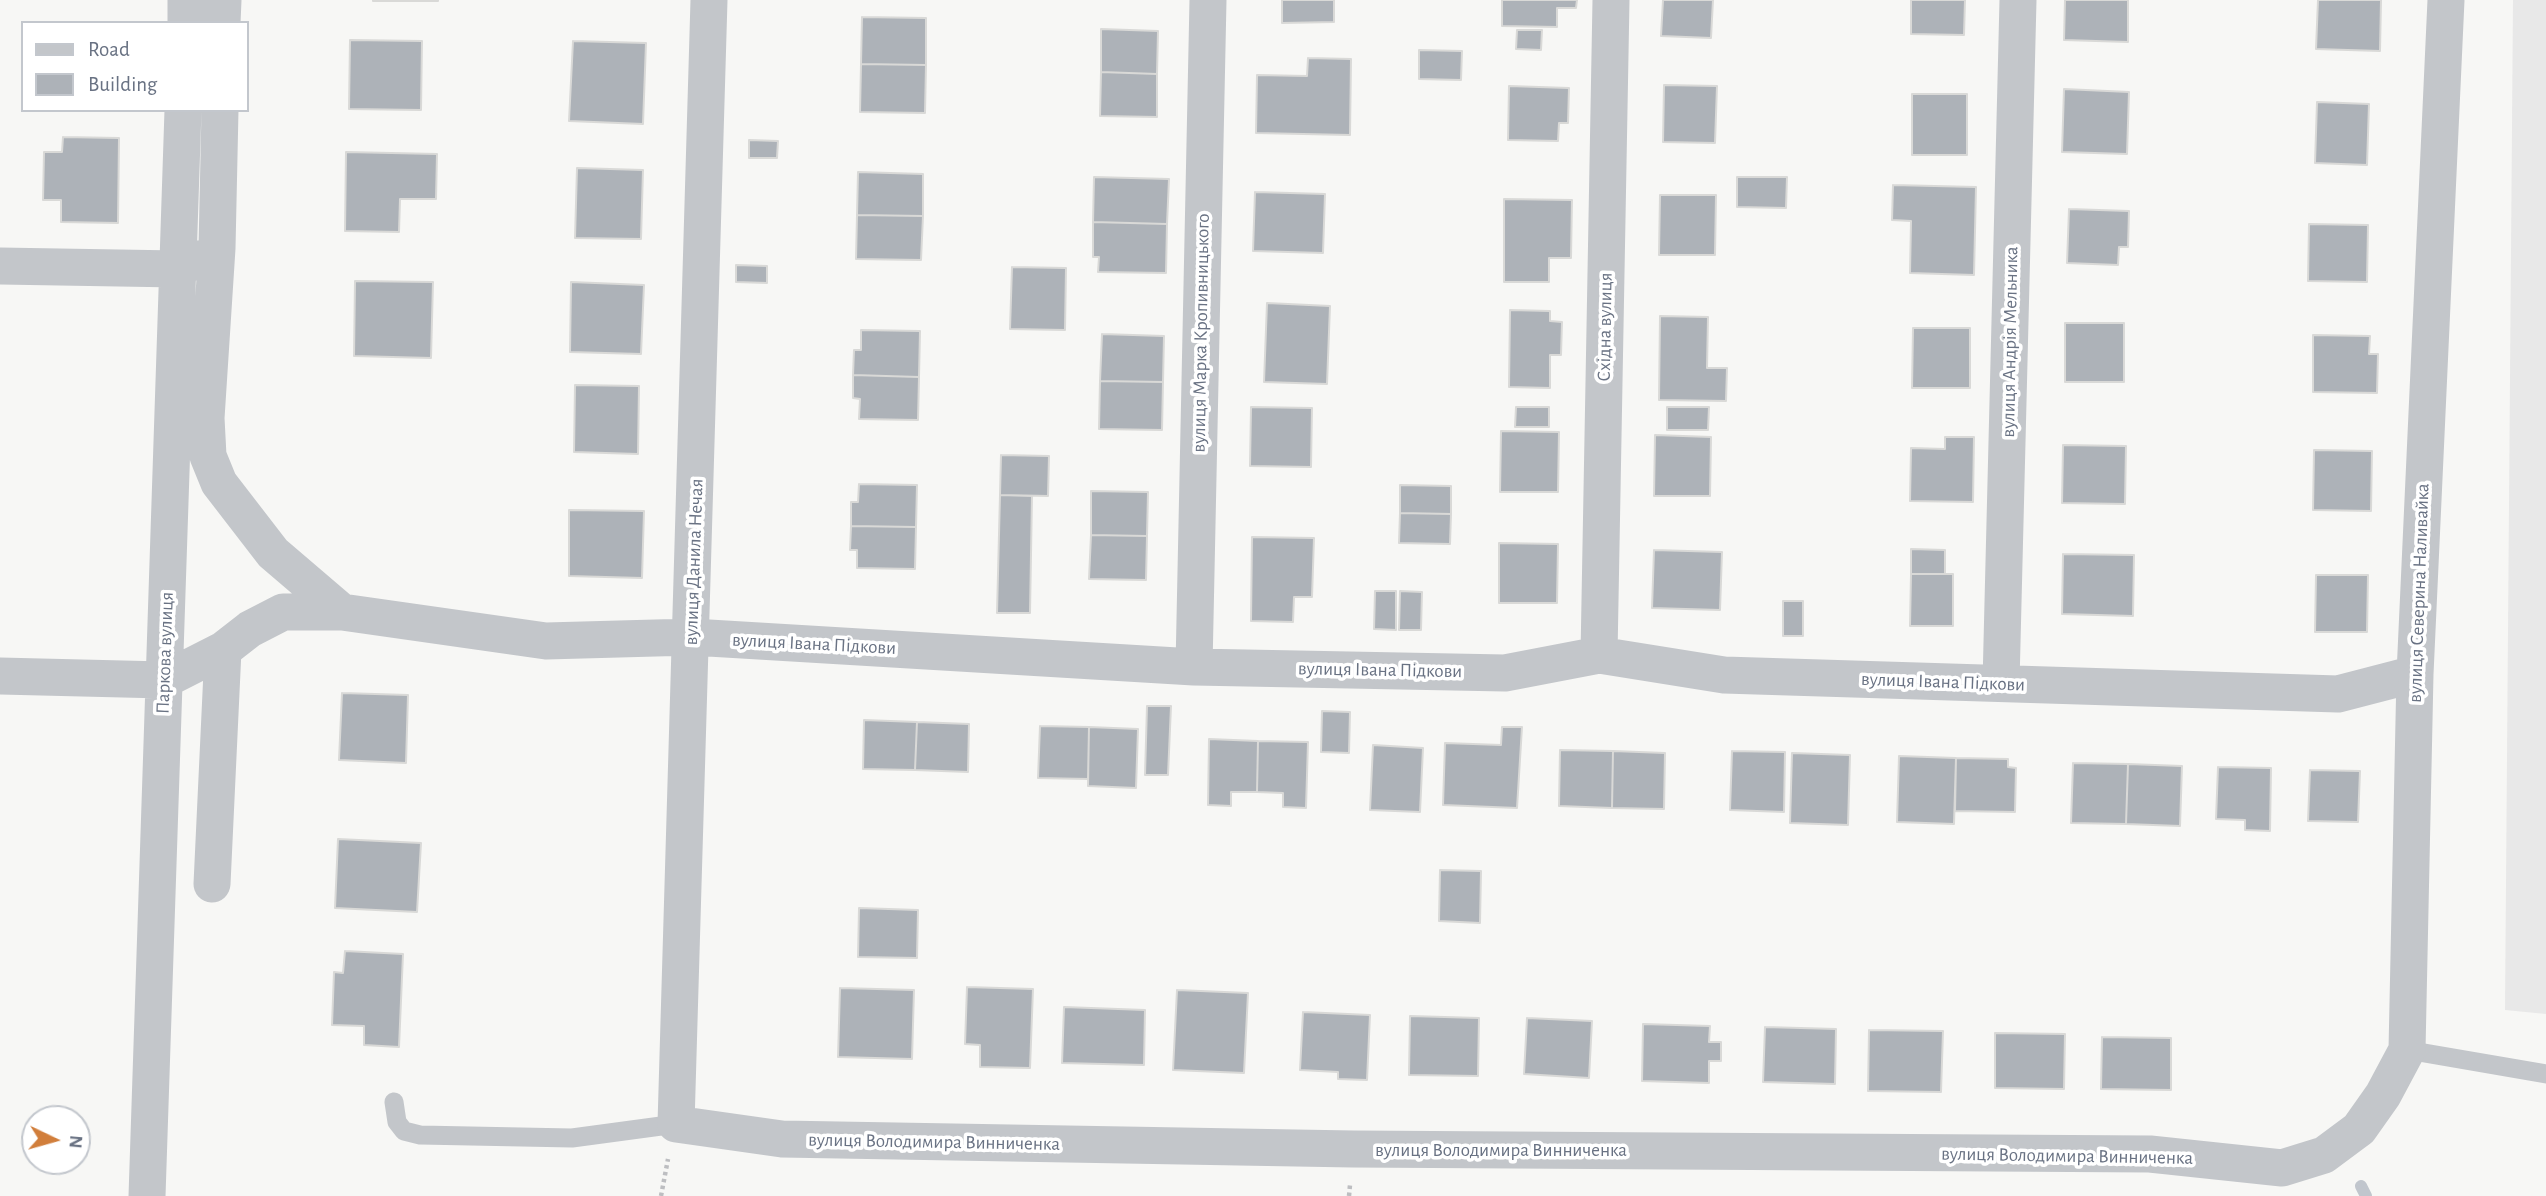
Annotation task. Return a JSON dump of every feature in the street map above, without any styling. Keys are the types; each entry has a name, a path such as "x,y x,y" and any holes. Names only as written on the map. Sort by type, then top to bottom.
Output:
{"street":[{"path":"186,0 186,21"},
{"path":"222,21 223,0"},
{"name":"вулиця Данила Нечая","path":"676,1124 709,0"},
{"name":"вулиця Марка Кропивницького","path":"1194,667 1208,0"},
{"name":"Східна вулиця","path":"1599,655 1611,0"},
{"name":"вулиця Андрія Мельника","path":"2001,683 2018,0"},
{"name":"вулиця Северина Наливайка","path":"2324,1155 2359,1129 2384,1095 2407,1050 2415,674 2446,0"},
{"name":"Паркова вулиця","path":"147,1196 183,112"},
{"path":"220,112 217,248 206,418 208,456 219,483 273,553 341,612"},
{"path":"0,266 178,269 217,248"},
{"path":"0,676 164,680 223,650 250,629 283,612 341,612"},
{"name":"вулиця Івана Підкови","path":"341,612 546,641 692,637 1194,667 1505,673 1599,655 1724,675 2337,694 2415,674"},
{"path":"212,884 223,650"},
{"name":"вулиця Володимира Винниченка","path":"676,1124 782,1139 1353,1149 2150,1154 2282,1168 2324,1155"}],"lane":[{"path":"2407,1050 2546,1074"},
{"path":"394,1102 397,1122 404,1131 420,1135 572,1138 676,1124"}],"shaded area":[{"path":"2513,0 2546,0 2546,1014 2505,1010"}],"building":[{"path":"438,0 438,1 373,1"},
{"path":"1282,0 1334,0 1334,22 1282,23"},
{"path":"1502,0 1577,0 1576,8 1557,8 1557,27 1502,26"},
{"path":"1663,0 1713,0 1711,38 1661,36"},
{"path":"1911,0 1965,0 1964,35 1911,34"},
{"path":"2065,0 2128,0 2128,42 2064,40"},
{"path":"2318,0 2381,0 2380,51 2316,49"},
{"path":"862,17 926,18 926,65 861,64"},
{"path":"1101,29 1158,31 1157,74 1101,72"},
{"path":"1517,30 1542,30 1541,50 1516,49"},
{"path":"350,40 422,41 421,110 349,109"},
{"path":"573,41 646,43 643,124 569,121"},
{"path":"1419,50 1462,51 1461,80 1419,79"},
{"path":"1308,58 1351,59 1350,135 1256,133 1257,75 1307,76"},
{"path":"861,64 926,65 925,113 860,112"},
{"path":"1101,72 1157,74 1157,117 1100,116"},
{"path":"1664,85 1717,86 1715,143 1663,142"},
{"path":"1509,86 1569,88 1568,123 1559,123 1558,141 1508,140"},
{"path":"2064,89 2129,92 2127,154 2062,152"},
{"path":"1912,94 1967,94 1967,155 1912,155"},
{"path":"2317,102 2369,104 2367,165 2315,163"},
{"path":"63,137 119,138 118,223 61,222 61,200 43,200 44,152 62,152"},
{"path":"749,140 778,141 777,158 749,158"},
{"path":"346,152 437,154 436,199 400,199 399,232 345,231"},
{"path":"577,168 643,170 641,239 575,238"},
{"path":"858,172 923,174 923,216 857,215"},
{"path":"1094,177 1169,179 1167,224 1093,222"},
{"path":"1737,177 1787,177 1786,208 1737,207"},
{"path":"1893,185 1976,187 1974,275 1910,273 1911,221 1892,220"},
{"path":"1255,192 1325,194 1323,253 1253,251"},
{"path":"1660,195 1716,195 1715,255 1659,255"},
{"path":"1504,199 1572,200 1571,258 1549,258 1549,282 1504,282"},
{"path":"2069,209 2129,211 2128,247 2119,247 2118,265 2067,263"},
{"path":"857,215 923,216 921,260 856,259"},
{"path":"1093,222 1167,224 1166,273 1098,272 1099,257 1093,257"},
{"path":"2309,224 2368,225 2367,282 2308,281"},
{"path":"736,265 767,266 767,283 736,282"},
{"path":"1012,267 1066,268 1065,330 1010,329"},
{"path":"355,281 433,282 431,358 354,356"},
{"path":"571,282 644,285 641,354 570,352"},
{"path":"1267,303 1330,306 1327,384 1264,382"},
{"path":"1510,310 1550,311 1550,321 1562,322 1561,355 1550,355 1550,388 1509,387"},
{"path":"1660,316 1708,317 1707,368 1727,368 1726,401 1659,400"},
{"path":"2065,323 2124,323 2124,382 2065,382"},
{"path":"1913,328 1970,328 1970,388 1912,388"},
{"path":"861,330 920,331 919,377 853,375 854,350 861,350"},
{"path":"1102,334 1164,336 1163,382 1100,381"},
{"path":"2313,335 2370,336 2369,354 2378,354 2377,393 2313,392"},
{"path":"853,375 919,377 918,420 859,419 860,399 853,398"},
{"path":"1100,381 1163,382 1162,430 1099,429"},
{"path":"575,385 639,386 638,454 574,452"},
{"path":"1251,407 1312,408 1311,467 1250,466"},
{"path":"1516,407 1549,407 1549,427 1515,427"},
{"path":"1667,407 1709,407 1708,430 1667,430"},
{"path":"1501,431 1559,432 1558,492 1500,492"},
{"path":"1655,435 1711,437 1710,496 1654,496"},
{"path":"1945,437 1974,437 1973,502 1910,501 1911,448 1945,449"},
{"path":"2063,445 2126,446 2125,504 2062,503"},
{"path":"2314,450 2372,451 2371,511 2313,510"},
{"path":"1001,455 1049,456 1048,496 1000,495"},
{"path":"859,484 917,485 916,527 851,526 851,502 858,502"},
{"path":"1400,485 1451,486 1451,514 1400,513"},
{"path":"1091,491 1148,492 1147,536 1091,535"},
{"path":"1000,495 1032,496 1030,613 997,613"},
{"path":"569,510 644,511 642,578 569,576"},
{"path":"1400,513 1451,514 1450,544 1399,543"},
{"path":"851,526 916,527 915,569 857,568 857,550 850,550"},
{"path":"1091,535 1147,536 1146,580 1089,579"},
{"path":"1252,537 1314,538 1312,597 1294,597 1293,622 1251,621"},
{"path":"1499,543 1558,544 1557,603 1499,603"},
{"path":"1911,549 1945,550 1945,574 1911,574"},
{"path":"1654,550 1722,552 1720,610 1652,608"},
{"path":"2063,554 2134,555 2133,616 2062,614"},
{"path":"1911,574 1953,574 1953,626 1910,626"},
{"path":"2316,575 2368,575 2367,632 2315,632"},
{"path":"1375,591 1396,591 1396,630 1374,629"},
{"path":"1400,591 1422,592 1421,630 1399,630"},
{"path":"1783,601 1803,601 1803,636 1783,636"},
{"path":"342,693 408,695 406,763 339,760"},
{"path":"1147,706 1171,706 1168,775 1145,775"},
{"path":"1322,711 1350,712 1349,753 1321,752"},
{"path":"864,720 917,722 915,770 863,769"},
{"path":"917,722 969,724 968,772 915,770"},
{"path":"1040,726 1089,727 1088,779 1038,778"},
{"path":"1089,727 1138,729 1136,788 1088,786"},
{"path":"1502,727 1522,727 1517,808 1443,805 1445,743 1501,745"},
{"path":"1209,739 1258,741 1257,792 1231,792 1231,806 1208,805"},
{"path":"1258,741 1308,742 1306,808 1283,807 1283,793 1257,792"},
{"path":"1373,745 1423,748 1420,812 1370,810"},
{"path":"1560,750 1613,751 1612,808 1559,806"},
{"path":"1613,751 1665,753 1664,809 1612,808"},
{"path":"1732,751 1785,752 1784,812 1730,810"},
{"path":"1792,753 1850,755 1848,825 1790,823"},
{"path":"1899,756 1956,758 1954,824 1897,822"},
{"path":"1956,758 2008,759 2008,767 2016,768 2015,812 1955,811"},
{"path":"2073,763 2128,764 2126,824 2071,823"},
{"path":"2128,764 2182,766 2180,826 2126,824"},
{"path":"2218,767 2271,768 2270,831 2245,830 2245,820 2216,819"},
{"path":"2310,770 2360,771 2358,822 2308,821"},
{"path":"338,839 421,843 417,912 335,908"},
{"path":"1440,870 1481,871 1480,923 1439,921"},
{"path":"859,908 918,910 917,958 858,957"},
{"path":"345,951 403,954 399,1047 364,1045 364,1026 332,1025 334,972 343,973"},
{"path":"967,987 1033,989 1030,1068 980,1067 980,1045 965,1044"},
{"path":"840,988 914,990 912,1059 838,1057"},
{"path":"1177,990 1248,993 1244,1073 1173,1070"},
{"path":"1064,1007 1145,1010 1144,1065 1062,1063"},
{"path":"1303,1012 1370,1015 1367,1080 1338,1079 1338,1072 1300,1070"},
{"path":"1410,1016 1479,1018 1478,1076 1409,1075"},
{"path":"1527,1018 1592,1021 1589,1078 1524,1074"},
{"path":"1643,1024 1710,1026 1709,1042 1721,1042 1721,1061 1709,1061 1709,1083 1642,1081"},
{"path":"1765,1027 1836,1029 1835,1084 1763,1082"},
{"path":"1869,1030 1943,1031 1941,1092 1868,1091"},
{"path":"1995,1033 2065,1034 2064,1089 1995,1088"},
{"path":"2102,1037 2171,1038 2171,1090 2101,1089"}],"waterway":[{"path":"2361,1186 2366,1196"}]}
